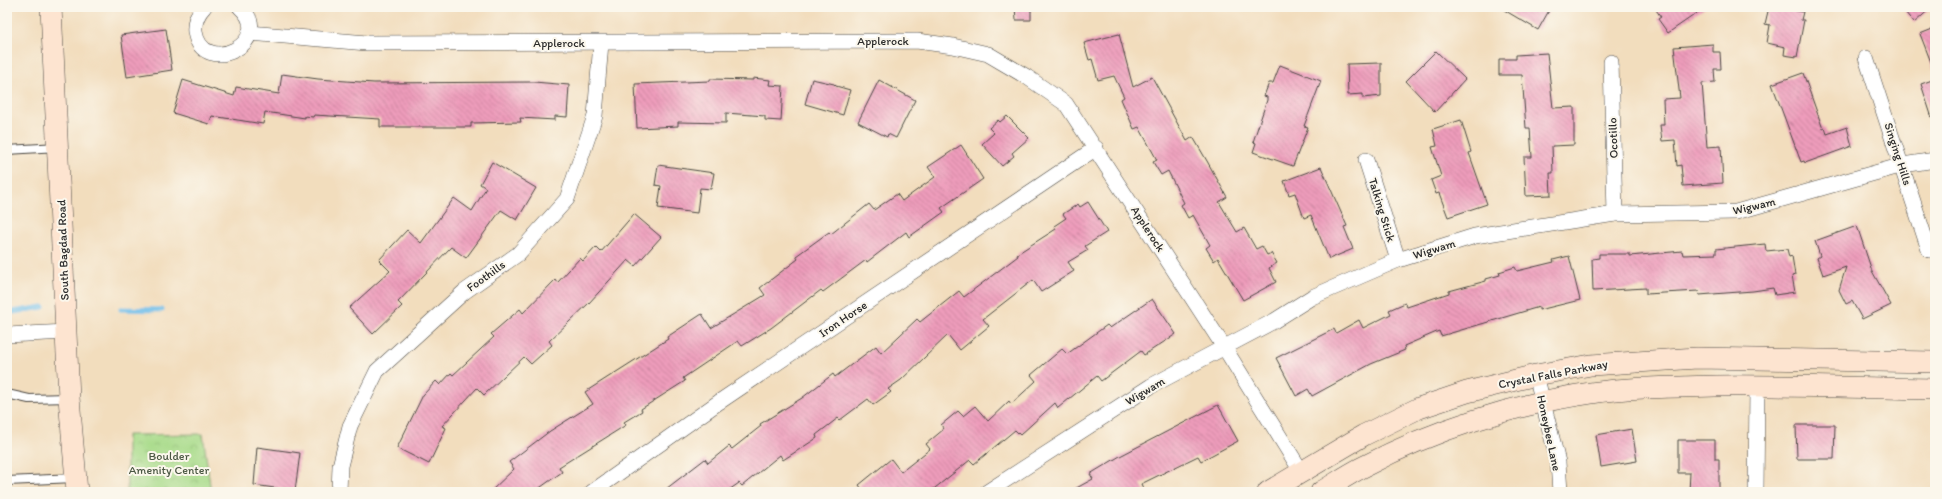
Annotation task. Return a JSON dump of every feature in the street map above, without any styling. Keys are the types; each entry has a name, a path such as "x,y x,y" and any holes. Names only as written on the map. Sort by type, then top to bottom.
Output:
{"main road":[{"name":"South Bagdad Road","path":"52,7 70,398 76,485"},
{"name":"Crystal Falls Parkway","path":"1268,492 1301,471 1364,435 1419,408 1467,392 1536,375 1591,365 1697,358 1935,362"},
{"name":"Crystal Falls Parkway","path":"1321,492 1365,466 1437,434 1488,416 1543,401 1592,392 1657,387 1757,386 1935,389"}],"street":[{"path":"204,7 197,17 195,26 196,35 200,43 206,49 214,53 223,54 232,53 240,48 246,41 249,33 247,17 240,7"},
{"name":"Applerock","path":"249,33 367,43 917,41 953,46 988,54 1028,77 1066,104 1224,346 1301,471"},
{"name":"Foothills","path":"339,492 340,466 350,426 377,371 464,292 518,254 567,199 595,116 601,43"},
{"name":"Singing Hills","path":"1866,58 1903,165 1929,250"},
{"name":"Ocotillo","path":"1611,62 1615,214"},
{"name":"Iron Horse","path":"592,492 719,402 1096,148"},
{"name":"Talking Stick","path":"1366,160 1398,260"},
{"name":"Wigwam","path":"987,492 1151,386 1224,346 1274,321 1312,297 1398,260 1475,236 1615,214 1736,212 1903,165 1935,160"},
{"path":"7,335 67,332"},
{"name":"Honeybee Lane","path":"1536,375 1558,462 1560,492"},
{"path":"1756,492 1757,386"}],"lane":[{"path":"7,150 59,147"},
{"path":"7,394 29,400 70,398"},
{"path":"7,481 76,485"}],"green space":[{"name":"Boulder Amenity Center","path":"203,434 211,492 127,492 127,435"}],"building":[{"path":"1015,7 1031,7 1031,20 1016,20"},
{"path":"1499,7 1551,7 1538,30"},
{"path":"1654,7 1706,7 1668,33 1658,19 1661,17"},
{"path":"1769,7 1778,7 1803,12 1801,20 1804,20 1797,57 1784,55 1785,47 1767,43 1770,25 1765,24"},
{"path":"1901,7 1932,7 1914,23"},
{"path":"1935,28 1935,69 1934,70 1920,34"},
{"path":"166,29 172,70 127,77 121,35"},
{"path":"1119,34 1133,87 1152,77 1187,141 1193,137 1227,197 1219,202 1237,232 1244,228 1256,249 1262,246 1267,255 1271,253 1277,263 1269,268 1276,282 1243,300 1218,258 1214,261 1206,248 1210,245 1193,215 1188,218 1181,205 1184,203 1168,171 1161,175 1153,162 1157,160 1139,127 1134,129 1121,99 1124,97 1114,76 1098,80 1092,59 1089,60 1084,43"},
{"path":"1713,44 1713,52 1720,52 1721,69 1714,69 1715,82 1702,83 1707,147 1721,146 1723,183 1683,186 1681,165 1677,166 1675,140 1662,141 1660,125 1664,125 1663,99 1680,98 1674,47"},
{"path":"1436,51 1465,79 1435,112 1406,81"},
{"path":"1547,53 1553,108 1574,107 1574,145 1552,146 1553,173 1550,173 1551,195 1526,196 1524,157 1532,157 1530,128 1526,128 1522,75 1499,75 1499,59 1516,59 1516,55"},
{"path":"1381,63 1381,96 1363,98 1363,94 1348,95 1347,64"},
{"path":"1280,65 1321,81 1304,126 1308,127 1293,166 1253,152 1256,143 1253,142 1267,100 1267,97 1264,96 1269,83 1273,83"},
{"path":"1803,73 1823,129 1825,128 1827,134 1847,127 1852,146 1805,163 1804,161 1801,162 1772,84"},
{"path":"282,74 318,79 374,83 534,82 569,85 567,117 555,116 555,120 520,118 521,122 471,123 471,127 380,127 380,119 314,115 313,117 305,116 305,118 265,112 263,124 212,116 209,124 173,113 183,80 234,96 236,87 279,94"},
{"path":"753,78 770,80 769,85 783,86 781,121 765,120 765,116 726,113 726,123 678,122 678,126 637,128 635,84 710,81 710,79 753,80"},
{"path":"812,79 834,84 850,90 843,115 805,104"},
{"path":"1935,79 1935,118 1932,118 1921,84"},
{"path":"879,80 915,100 896,138 888,134 887,137 858,122"},
{"path":"1007,116 1029,138 1012,153 1014,156 1002,166 982,144 994,133 989,128 998,120 1000,122"},
{"path":"1461,120 1471,152 1469,153 1487,204 1448,217 1439,193 1436,194 1431,180 1441,176 1432,147 1437,146 1433,129"},
{"path":"961,145 983,179 941,208 944,212 909,237 906,232 867,262 866,260 823,292 821,290 771,328 742,346 738,341 683,378 685,381 641,409 642,411 624,422 626,425 559,467 562,472 534,492 490,492 514,469 509,462 550,431 593,404 585,392 668,339 667,337 702,314 711,328 765,295 760,288 798,259 796,256 829,232 831,234 869,204 874,210 897,194 902,201 935,177 928,167"},
{"path":"492,162 536,188 517,220 501,210 466,258 451,247 398,302 402,306 373,334 349,308 390,271 379,260 407,230 421,243 454,198 472,211 486,188 480,184"},
{"path":"658,165 714,173 711,189 700,188 697,213 658,208 661,186 655,185"},
{"path":"1321,167 1347,226 1344,227 1353,249 1329,259 1311,215 1304,218 1295,193 1289,195 1284,181"},
{"path":"1088,202 1107,232 1085,246 1088,250 1068,262 1074,271 1041,292 1033,280 983,319 989,326 960,350 948,335 901,380 888,389 891,392 873,405 868,399 840,420 838,418 816,435 817,438 783,460 780,455 742,486 739,483 726,492 662,492 705,459 708,463 729,446 732,449 761,426 760,424 802,398 833,374 835,377 876,346 881,353 917,319 920,322 959,291 964,297 1018,256 1017,254 1056,229 1054,226 1066,218 1063,214 1078,204 1080,207"},
{"path":"634,214 661,237 635,266 628,260 589,303 549,341 552,345 531,364 524,357 484,395 477,388 442,426 446,428 429,464 397,448 423,395 436,381 440,385 451,373 453,375 494,337 491,334 520,309 523,313 555,280 558,282 580,258 583,261 596,247 601,252"},
{"path":"1857,226 1872,271 1891,305 1862,319 1852,301 1846,304 1839,290 1846,267 1823,275 1817,258 1820,256 1815,241"},
{"path":"1765,244 1766,251 1787,249 1789,257 1792,256 1795,275 1792,276 1795,292 1775,295 1773,288 1699,295 1698,291 1646,294 1646,288 1593,291 1592,259 1599,258 1599,254 1630,254 1630,256 1682,251 1683,255 1716,254 1716,249"},
{"path":"1569,256 1580,300 1539,310 1539,307 1441,336 1439,331 1404,346 1405,350 1371,364 1312,396 1308,389 1296,396 1276,358 1334,329 1336,333 1359,320 1363,328 1391,314 1389,310 1405,303 1407,307 1449,293 1449,291 1486,281 1486,279 1500,275 1499,272 1515,267 1517,271 1554,262 1553,260"},
{"path":"1152,299 1176,334 1144,355 1141,351 1101,381 1097,376 1058,408 1055,403 1020,435 1015,430 974,464 970,460 930,492 864,492 859,485 891,459 901,472 930,449 926,444 944,429 941,425 958,411 963,416 975,406 988,421 1009,401 1011,404 1036,381 1031,375 1062,349 1067,354 1107,325 1110,328"},
{"path":"1218,405 1238,441 1201,461 1198,456 1141,484 1145,492 1069,492 1093,479 1090,474 1120,456"},
{"path":"1796,425 1835,425 1834,459 1797,459"},
{"path":"1632,429 1637,461 1601,467 1596,435"},
{"path":"1678,440 1715,440 1715,459 1719,459 1719,492 1689,492 1690,473 1678,473"},
{"path":"257,447 300,453 295,491 254,485"}],"waterway":[{"path":"7,313 43,307"},
{"path":"121,309 162,310"}]}
